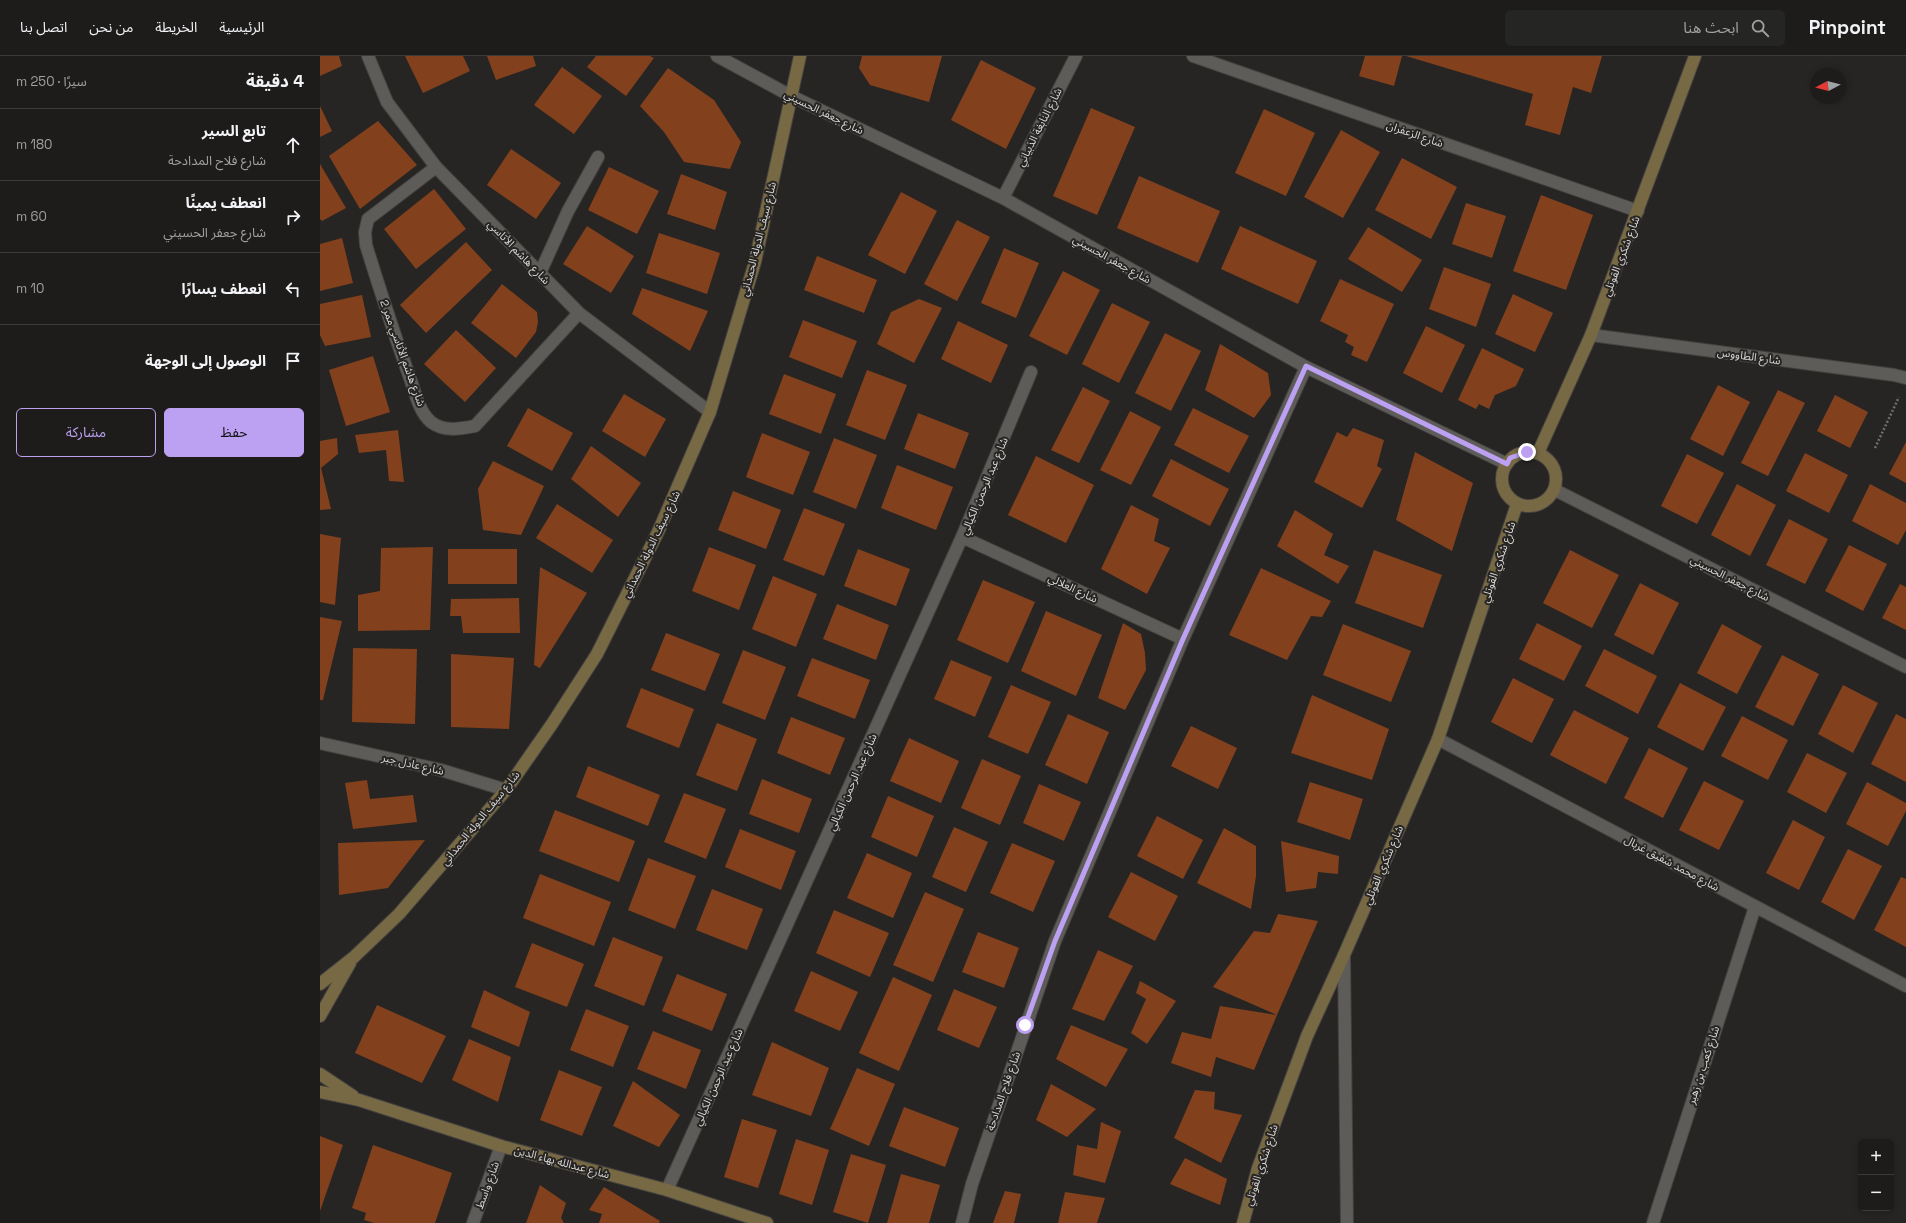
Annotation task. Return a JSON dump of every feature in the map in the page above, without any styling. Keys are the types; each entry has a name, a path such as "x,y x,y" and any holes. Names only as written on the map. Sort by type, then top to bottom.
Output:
{"street":[{"name":"شارع هاشم الأتاسي","path":"368,56 387,102 436,167 579,313 710,412"},
{"name":"شارع جعفر الحسيني","path":"717,56 791,96 1002,198 1306,366 1507,464"},
{"name":"شارع سيف الدولة الحمداني","path":"320,984 354,957 399,914 506,790 552,724 596,654 658,532 710,412 754,262 800,56"},
{"name":"شارع النابغة الذبياني","path":"1002,198 1076,56"},
{"name":"شارع الزعفران","path":"1193,56 1638,211"},
{"name":"شارع شكري القوتلي","path":"1538,453 1591,335 1695,56"},
{"path":"540,273 568,211 598,157"},
{"name":"شارع هاشم الأتاسي ممر 2","path":"436,167 368,219 365,232 366,245 396,340 421,408 431,421 442,428 459,429 475,426 579,313"},
{"name":"شارع الطاووس","path":"1591,335 1894,375 1906,378"},
{"name":"شارع فلاح المدادحة","path":"962,1223 974,1176 1055,941 1183,639 1306,366"},
{"name":"شارع عبد الرحمن الكيالي","path":"667,1190 962,537 1032,372"},
{"path":"1527,452 1538,453 1548,459 1555,468 1557,479 1555,490 1548,500 1538,506 1527,507 1517,504 1509,498 1504,490 1501,481 1503,470 1510,458 1517,454 1527,452"},
{"name":"شارع جعفر الحسيني","path":"1555,490 1906,666"},
{"name":"شارع شكري القوتلي","path":"1243,1223 1258,1168 1307,1036 1344,955 1438,738 1517,504"},
{"name":"شارع العلالي","path":"962,537 1183,639"},
{"name":"شارع محمد شفيق غربال","path":"1438,738 1755,908 1906,986"},
{"name":"شارع عادل جبر","path":"320,743 441,770 506,790"},
{"name":"شارع كعب بن زهير","path":"1653,1223 1755,908"},
{"path":"1344,955 1347,1223"},
{"name":"شارع سيف الدولة الحمداني","path":"320,1016 354,957"},
{"name":"شارع عبدالله بهاء الدين","path":"320,1074 359,1100"},
{"name":"شارع عبدالله بهاء الدين","path":"320,1092 359,1100 501,1146 667,1190 767,1223"},
{"name":"شارع واسط","path":"473,1223 501,1146"}],"path":[{"path":"1875,448 1900,395"}],"building":[{"path":"320,56 339,56 342,66 320,76"},
{"path":"405,56 463,56 470,71 423,93"},
{"path":"487,56 533,56 536,66 496,80"},
{"path":"596,56 650,56 654,58 626,96 587,67"},
{"path":"862,56 942,56 929,102 870,85 859,68"},
{"path":"1365,56 1402,56 1394,86 1359,76"},
{"path":"1406,56 1602,56 1591,93 1573,87 1560,135 1525,125 1533,94"},
{"path":"981,60 1036,88 1006,149 951,120"},
{"path":"562,67 602,96 574,134 534,105"},
{"path":"668,68 714,100 741,142 730,169 684,162 664,132 640,106"},
{"path":"320,106 332,131 320,137"},
{"path":"1091,108 1135,127 1097,215 1053,196"},
{"path":"1264,109 1315,133 1286,196 1235,173"},
{"path":"378,121 417,165 360,209 329,156"},
{"path":"1341,130 1380,152 1343,218 1304,197"},
{"path":"511,149 561,183 536,219 487,185"},
{"path":"1402,158 1457,187 1431,239 1375,210"},
{"path":"320,164 346,208 322,221 320,219"},
{"path":"609,167 659,191 637,234 588,210"},
{"path":"681,174 727,192 715,230 667,214"},
{"path":"1139,176 1220,211 1198,263 1117,228"},
{"path":"434,189 466,229 416,269 384,229"},
{"path":"901,192 937,211 905,274 868,255"},
{"path":"1541,195 1593,215 1566,290 1513,271"},
{"path":"1466,203 1506,216 1492,258 1452,244"},
{"path":"957,220 990,237 957,301 924,284"},
{"path":"587,226 634,256 611,293 563,264"},
{"path":"1240,226 1317,261 1298,304 1221,269"},
{"path":"1368,227 1422,260 1402,292 1348,259"},
{"path":"659,233 720,253 707,294 646,273"},
{"path":"342,238 353,283 320,291 320,244"},
{"path":"466,242 492,270 426,333 400,305"},
{"path":"1004,248 1039,263 1016,318 981,303"},
{"path":"817,256 877,280 864,313 804,290"},
{"path":"1444,267 1491,284 1476,327 1429,309"},
{"path":"1063,271 1100,290 1067,355 1029,336"},
{"path":"1340,279 1394,304 1367,362 1351,355 1354,347 1345,342 1348,335 1320,321"},
{"path":"502,284 537,312 538,322 536,332 516,358 471,323"},
{"path":"642,288 708,311 690,351 632,314"},
{"path":"1513,294 1553,313 1535,352 1495,334"},
{"path":"362,295 371,337 325,346 320,335 320,304"},
{"path":"919,299 942,308 914,363 877,344 891,312"},
{"path":"1112,303 1150,322 1119,383 1082,364"},
{"path":"803,320 857,341 842,378 789,357"},
{"path":"958,321 1008,345 991,383 941,359"},
{"path":"1426,326 1465,345 1442,393 1403,373"},
{"path":"456,330 496,368 465,402 424,364"},
{"path":"1165,333 1201,351 1171,411 1135,393"},
{"path":"1220,344 1268,373 1271,395 1254,418 1205,390"},
{"path":"1482,348 1524,369 1516,386 1495,395 1489,409 1479,404 1476,409 1458,400"},
{"path":"373,356 390,412 346,426 329,370"},
{"path":"867,370 907,385 885,440 846,425"},
{"path":"784,374 836,394 821,434 769,414"},
{"path":"1718,385 1750,402 1723,456 1690,439"},
{"path":"1083,387 1110,401 1079,463 1051,450"},
{"path":"1778,390 1805,403 1768,476 1741,463"},
{"path":"624,394 666,419 645,457 602,431"},
{"path":"1835,395 1868,412 1850,448 1817,431"},
{"path":"528,408 573,433 552,471 507,446"},
{"path":"1193,408 1249,436 1229,473 1174,445"},
{"path":"1130,411 1161,427 1131,485 1100,470"},
{"path":"918,413 969,433 955,469 904,449"},
{"path":"1353,428 1384,440 1377,466 1382,469 1362,508 1314,482 1337,432 1347,437"},
{"path":"398,430 404,482 389,481 386,450 359,453 355,435"},
{"path":"762,433 810,452 793,495 746,477"},
{"path":"337,438 338,454 321,468 331,509 320,510 320,441"},
{"path":"834,438 877,455 856,509 813,492"},
{"path":"1906,442 1906,483 1889,474"},
{"path":"591,446 641,483 618,517 571,479"},
{"path":"1415,452 1473,483 1452,551 1396,520"},
{"path":"1805,453 1848,475 1829,513 1786,491"},
{"path":"1687,454 1724,473 1697,524 1661,506"},
{"path":"1036,456 1094,485 1066,543 1008,515"},
{"path":"1171,459 1229,489 1210,526 1152,496"},
{"path":"493,461 544,486 521,535 483,530 478,489"},
{"path":"897,465 953,487 936,530 881,508"},
{"path":"1737,484 1776,505 1750,556 1711,535"},
{"path":"1870,484 1906,503 1906,530 1898,545 1852,521"},
{"path":"733,491 781,510 766,549 718,530"},
{"path":"557,504 613,540 592,573 536,538"},
{"path":"1131,505 1159,519 1154,541 1170,548 1147,594 1101,569"},
{"path":"804,508 845,524 824,576 783,560"},
{"path":"1295,510 1333,534 1324,555 1349,566 1338,584 1277,546"},
{"path":"1789,519 1828,539 1805,584 1766,565"},
{"path":"320,534 341,538 335,605 320,602"},
{"path":"1849,545 1887,564 1863,611 1825,591"},
{"path":"433,547 430,630 358,631 358,595 380,591 381,548"},
{"path":"709,547 756,565 739,610 692,591"},
{"path":"448,549 517,549 517,584 448,584"},
{"path":"858,549 910,569 896,606 844,586"},
{"path":"1374,550 1442,575 1423,628 1355,603"},
{"path":"1570,550 1619,575 1592,628 1543,603"},
{"path":"540,567 587,593 540,668 534,665"},
{"path":"1261,568 1331,601 1322,617 1311,616 1287,660 1229,635"},
{"path":"773,576 817,594 796,647 752,629"},
{"path":"983,580 1035,602 1008,663 957,640"},
{"path":"1640,583 1679,603 1653,655 1614,635"},
{"path":"1900,584 1906,587 1906,630 1882,618"},
{"path":"519,598 520,633 463,633 461,616 450,616 451,599"},
{"path":"837,604 889,625 876,660 823,639"},
{"path":"1046,611 1102,635 1076,696 1021,671"},
{"path":"320,617 342,621 323,700 320,700"},
{"path":"1123,623 1141,634 1145,653 1146,670 1125,710 1098,698"},
{"path":"1537,623 1582,646 1564,681 1519,659"},
{"path":"1343,624 1411,651 1391,702 1323,675"},
{"path":"1722,624 1762,646 1737,694 1697,673"},
{"path":"666,633 720,654 705,691 651,670"},
{"path":"353,648 417,649 415,724 352,722"},
{"path":"1604,649 1657,676 1638,714 1585,686"},
{"path":"743,650 786,667 765,720 722,703"},
{"path":"451,654 514,658 509,729 451,727"},
{"path":"1782,655 1819,674 1793,726 1755,707"},
{"path":"812,658 870,680 855,719 797,696"},
{"path":"951,660 992,677 975,717 934,699"},
{"path":"1513,678 1554,699 1532,743 1491,722"},
{"path":"1680,683 1726,707 1703,751 1657,727"},
{"path":"1011,685 1051,702 1028,754 988,737"},
{"path":"1843,685 1878,703 1853,753 1818,734"},
{"path":"641,688 694,709 679,748 626,727"},
{"path":"1312,695 1389,729 1372,780 1291,753"},
{"path":"1574,710 1629,738 1606,784 1550,755"},
{"path":"1068,714 1109,732 1087,784 1045,765"},
{"path":"1896,714 1906,719 1906,782 1871,764"},
{"path":"1742,716 1788,740 1768,780 1721,756"},
{"path":"791,717 845,738 830,775 777,753"},
{"path":"717,723 757,739 737,791 696,775"},
{"path":"1191,726 1237,748 1218,789 1171,766"},
{"path":"909,738 959,761 941,803 890,781"},
{"path":"1649,748 1688,768 1663,818 1624,798"},
{"path":"1807,753 1847,773 1826,813 1787,792"},
{"path":"982,759 1021,776 1000,825 961,808"},
{"path":"588,766 660,795 648,826 576,797"},
{"path":"762,779 812,799 799,833 749,814"},
{"path":"367,780 370,799 413,795 417,822 353,829 345,783"},
{"path":"1704,781 1744,801 1719,850 1679,830"},
{"path":"1310,782 1363,799 1350,840 1297,822"},
{"path":"1867,782 1906,803 1906,811 1888,846 1846,824"},
{"path":"1039,784 1081,802 1064,841 1023,823"},
{"path":"684,793 726,809 706,859 664,842"},
{"path":"888,796 934,816 917,857 871,837"},
{"path":"555,810 635,841 619,882 539,851"},
{"path":"1157,816 1203,840 1183,879 1137,856"},
{"path":"1793,820 1825,837 1799,890 1766,873"},
{"path":"954,827 988,842 966,892 932,877"},
{"path":"1224,828 1256,846 1256,876 1251,909 1197,883"},
{"path":"740,829 796,851 781,890 725,867"},
{"path":"425,840 388,888 339,895 338,843"},
{"path":"1281,841 1339,856 1338,874 1318,872 1316,888 1286,892"},
{"path":"1012,843 1055,861 1033,912 990,893"},
{"path":"1848,849 1882,866 1854,920 1821,902"},
{"path":"867,853 912,873 893,918 847,898"},
{"path":"648,858 696,876 675,929 628,910"},
{"path":"1131,872 1178,896 1155,941 1108,917"},
{"path":"540,874 611,902 594,946 523,918"},
{"path":"1901,877 1906,879 1906,947 1874,930"},
{"path":"712,889 763,909 747,950 696,930"},
{"path":"925,892 964,909 933,982 893,965"},
{"path":"834,910 889,933 870,977 816,953"},
{"path":"1278,914 1318,921 1277,1015 1213,987 1254,931 1270,933"},
{"path":"978,932 1019,948 1004,988 962,972"},
{"path":"613,937 663,957 644,1006 594,986"},
{"path":"532,943 584,964 567,1007 515,987"},
{"path":"1098,950 1133,966 1104,1021 1072,1009"},
{"path":"811,971 858,992 840,1031 794,1011"},
{"path":"677,974 727,994 712,1031 662,1011"},
{"path":"893,977 932,995 899,1071 859,1053"},
{"path":"1140,981 1176,1001 1147,1044 1131,1033 1146,999 1136,993"},
{"path":"954,989 997,1007 979,1048 937,1030"},
{"path":"484,990 530,1012 519,1047 471,1027"},
{"path":"377,1005 446,1036 422,1083 355,1053"},
{"path":"1220,1006 1277,1015 1254,1070 1216,1057 1211,1077 1171,1063 1182,1032 1211,1039"},
{"path":"586,1009 629,1026 613,1067 570,1050"},
{"path":"1071,1025 1128,1049 1106,1087 1056,1059"},
{"path":"653,1031 701,1050 686,1089 637,1069"},
{"path":"469,1039 511,1057 498,1102 452,1080"},
{"path":"772,1042 829,1068 811,1116 752,1095"},
{"path":"857,1068 895,1084 869,1146 830,1129"},
{"path":"559,1070 602,1087 582,1136 540,1120"},
{"path":"633,1081 680,1115 659,1147 613,1126"},
{"path":"1051,1084 1096,1109 1067,1137 1036,1120"},
{"path":"1195,1090 1215,1092 1214,1109 1242,1115 1221,1163 1174,1138"},
{"path":"904,1107 959,1128 945,1167 889,1146"},
{"path":"742,1119 777,1130 758,1188 724,1177"},
{"path":"1101,1122 1121,1131 1105,1183 1073,1175 1077,1145 1097,1149"},
{"path":"320,1136 343,1145 320,1211"},
{"path":"796,1139 829,1150 812,1205 779,1194"},
{"path":"373,1145 452,1173 435,1223 374,1223 364,1220 366,1213 352,1208"},
{"path":"851,1154 886,1165 868,1223 833,1212"},
{"path":"1185,1158 1227,1179 1220,1205 1170,1184"},
{"path":"901,1174 940,1185 929,1223 887,1223"},
{"path":"540,1185 566,1203 561,1218 564,1223 526,1223"},
{"path":"604,1187 660,1221 659,1223 599,1223 602,1214 589,1210"},
{"path":"1005,1191 1021,1194 1014,1223 993,1223"},
{"path":"1065,1192 1105,1198 1097,1223 1058,1223"}],"route":[{"path":"1025,1025 1055,941 1183,639 1306,366 1507,464 1510,458 1517,454 1527,452"}]}
